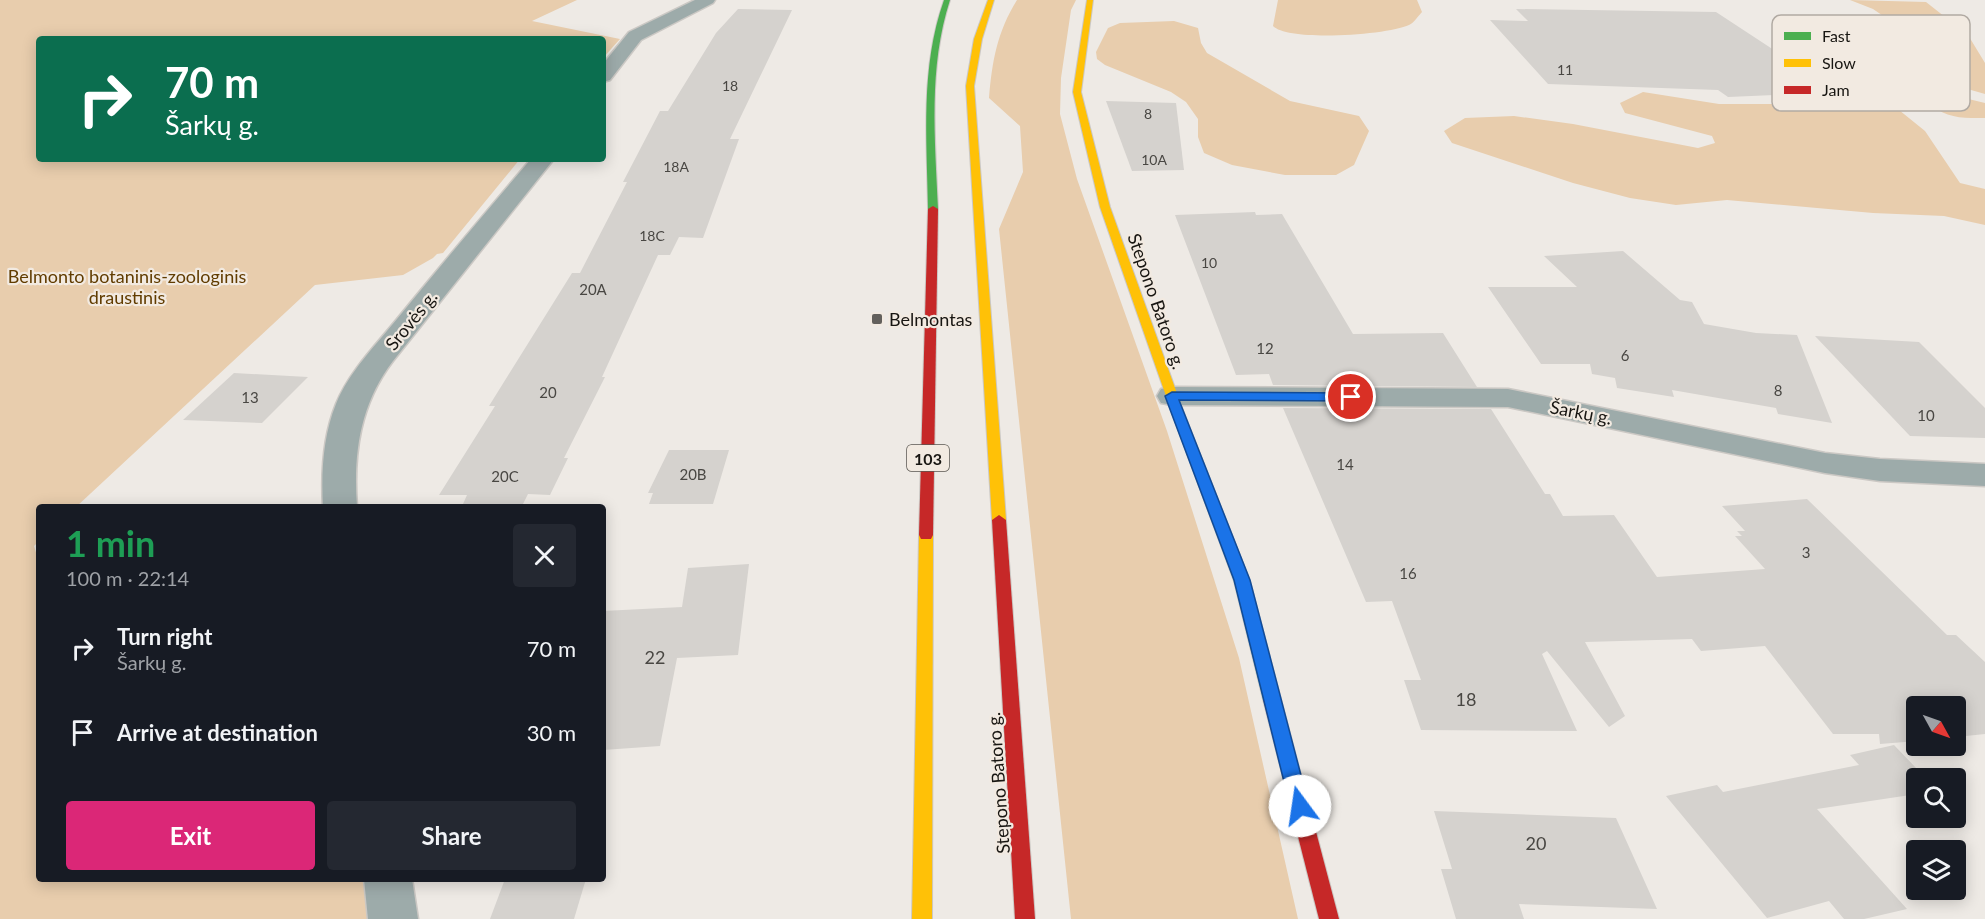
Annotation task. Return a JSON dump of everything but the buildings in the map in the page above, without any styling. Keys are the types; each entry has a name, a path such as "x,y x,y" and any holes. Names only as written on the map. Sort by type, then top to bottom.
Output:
{"main road":[{"name":"103","path":"922,919 923,663 933,223 931,75 940,17 947,0"},
{"name":"Stepono Batoro g.","path":"998,0 989,7 978,39 970,86 1025,919"},
{"name":"Stepono Batoro g.","path":"1090,0 1077,92 1105,207 1172,396 1242,580 1329,919"}],"street":[{"path":"606,72 635,36 706,0"},
{"name":"Srovės g.","path":"340,504 338,494 344,440 352,403 373,367 541,162"},
{"name":"Šarkų g.","path":"1172,396 1508,398 1825,463 1880,470 1985,475"},
{"path":"388,882 393,919"}],"green space":[{"name":"Belmonto botaninis-zoologinis draustinis","path":"0,0 577,0 532,21 605,36 36,36 36,162 518,162 443,253 437,254 403,275 315,285 79,504 36,504 36,544 34,546 36,552 36,882 387,882 391,919 0,919"},
{"path":"1017,0 1076,0 1071,10 1061,78 1060,114 1077,179 1167,431 1239,658 1298,919 1071,919 999,229 1023,172 1020,126 989,98 1000,36"},
{"path":"1278,0 1417,0 1422,12 1409,25 1398,29 1361,34 1298,34 1282,31 1273,26"},
{"path":"1850,0 1926,2 1943,15 1882,15"},
{"path":"1174,21 1198,28 1201,43 1207,53 1290,101 1359,116 1369,131 1354,165 1336,175 1285,175 1232,165 1204,153 1198,137 1198,119 1186,102 1171,92 1105,65 1097,59 1096,52 1108,28 1120,23"},
{"name":"Belmonto botaninis-zoologinis draustinis","path":"606,36 620,39 606,55"},
{"path":"1970,38 1985,63 1985,94 1970,90"},
{"path":"1643,92 1719,104 1772,104 1772,111 1900,111 1925,131 1960,183 1985,189 1985,225 1944,216 1873,213 1727,200 1676,205 1630,198 1573,183 1452,143 1444,131 1465,118 1514,116 1573,124 1698,148 1715,143 1712,136 1625,113 1620,103"},
{"path":"1970,99 1985,103 1985,118 1963,118 1940,111 1970,111"}],"traffic: fast":[{"path":"933,209 930,130 931,76 939,24 947,0"},
{"path":"1178,413 1242,581 1272,699"}],"traffic: slow":[{"path":"991,0 978,39 970,86 999,520"},
{"path":"1090,0 1077,92 1105,207 1178,413"},
{"path":"922,919 926,535"}],"traffic: jam":[{"path":"926,535 933,209"},
{"path":"999,520 1025,919"},
{"path":"1272,699 1329,919"}],"place":[{"name":"Belmontas","path":"877,319"}],"route":[{"path":"1300,806 1242,580 1172,396 1351,397"}]}
